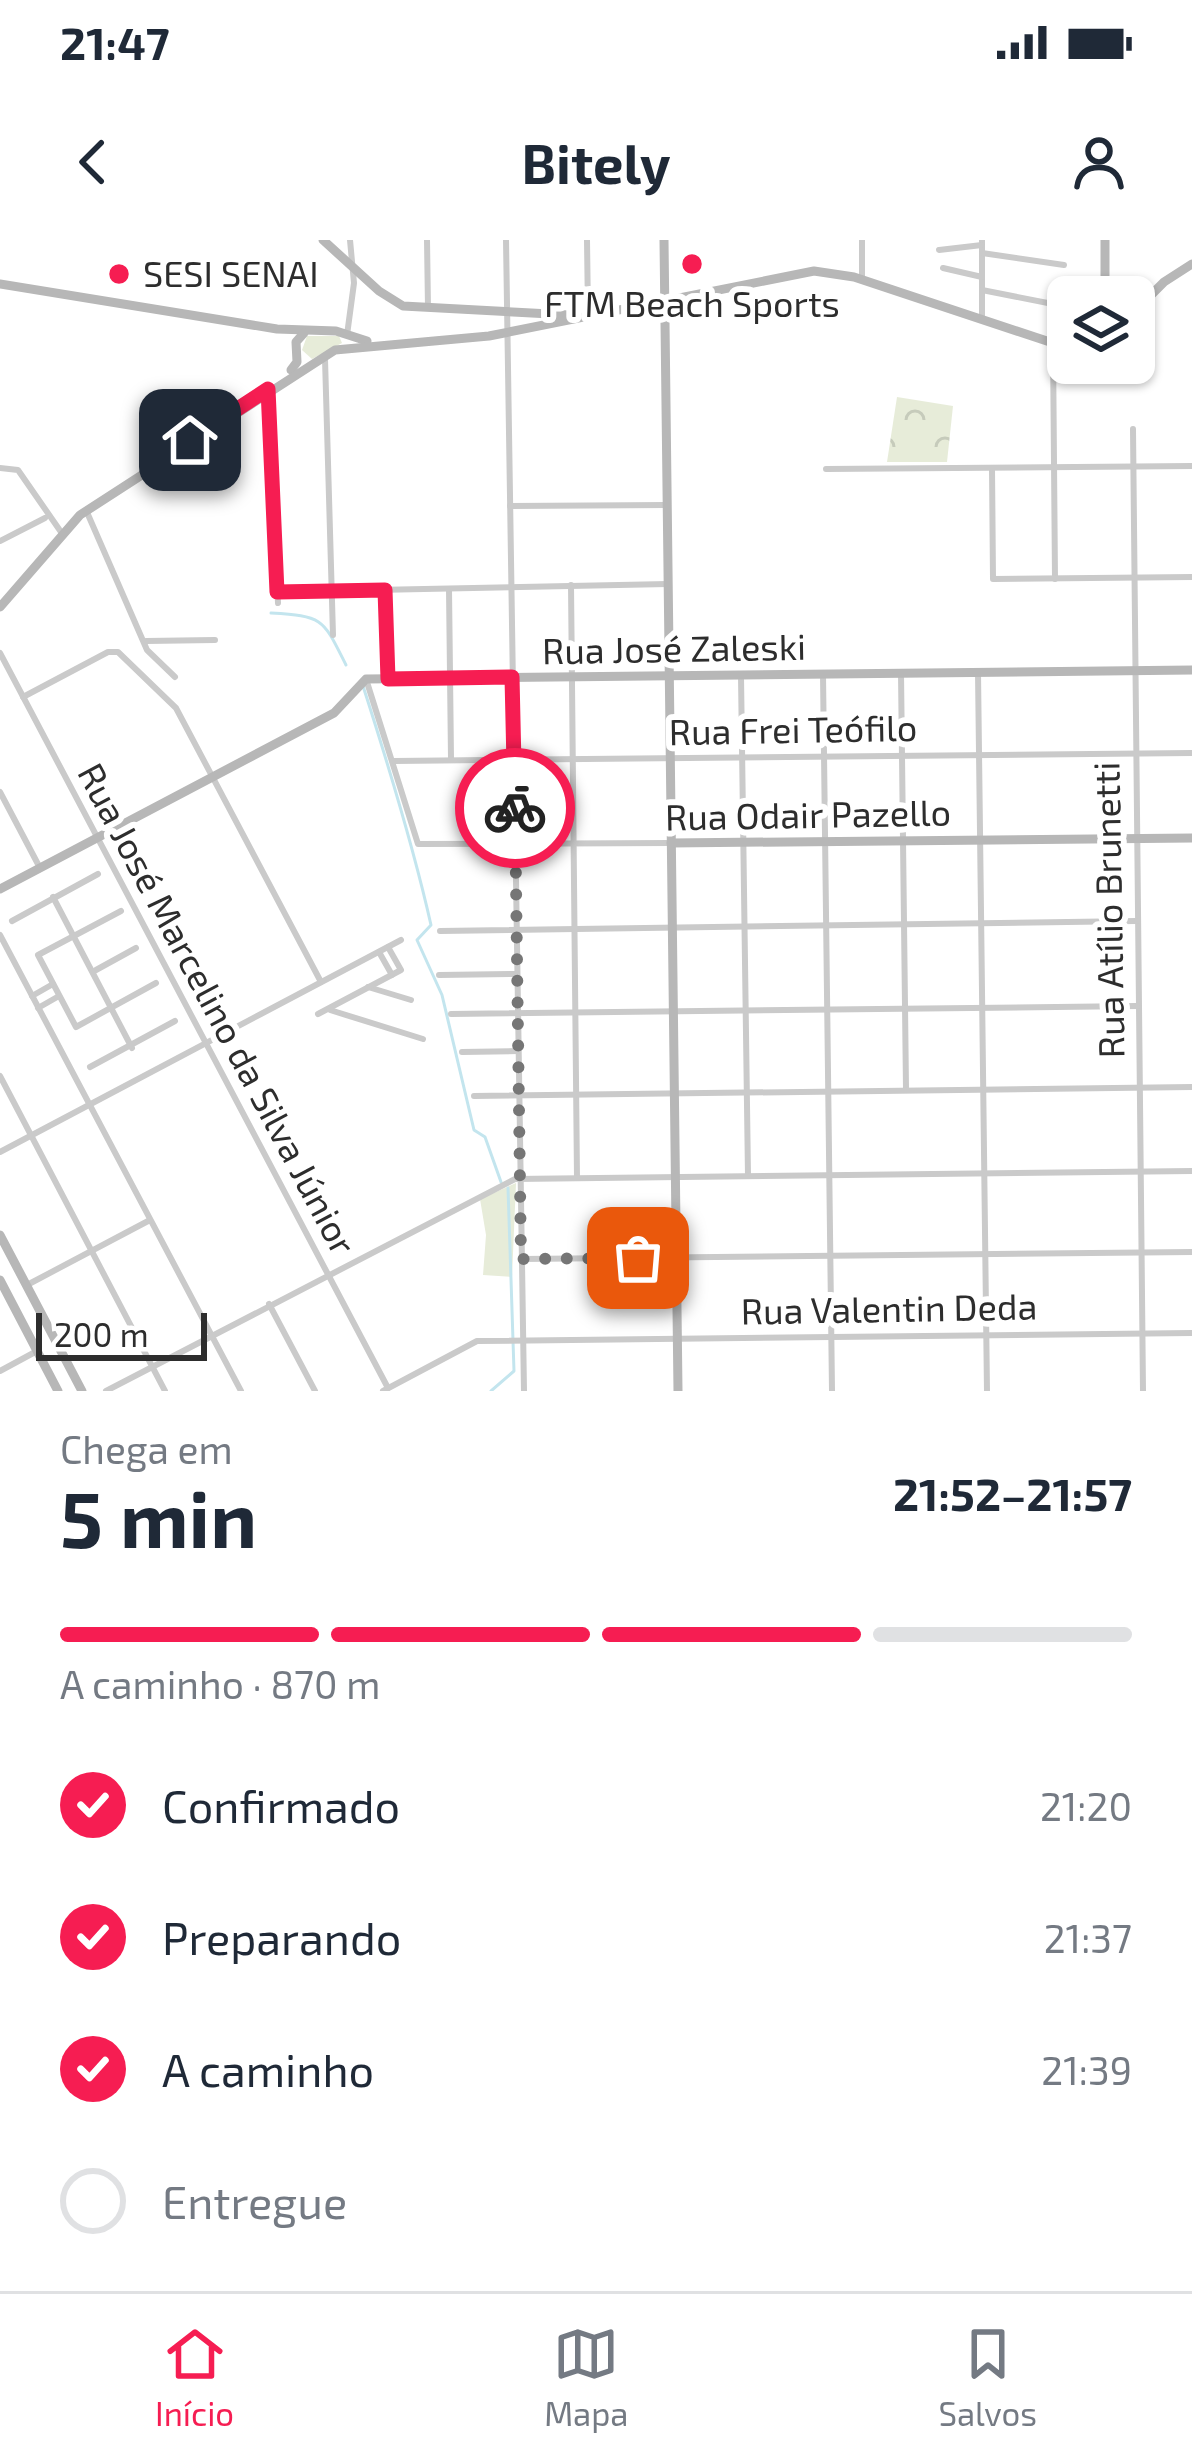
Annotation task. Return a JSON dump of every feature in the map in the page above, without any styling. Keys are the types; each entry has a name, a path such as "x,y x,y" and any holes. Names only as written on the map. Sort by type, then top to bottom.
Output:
{"street":[{"path":"323,240 394,302 428,310 588,316"},
{"path":"0,607 61,532 86,510 325,355 343,338 354,283 350,240"},
{"path":"427,240 428,310"},
{"path":"506,240 524,1391"},
{"path":"587,240 588,316"},
{"path":"664,240 678,1391"},
{"path":"862,240 862,279"},
{"path":"1105,240 1105,276"},
{"path":"982,246 982,322"},
{"path":"939,250 982,246 1064,265"},
{"path":"1155,291 1192,264"},
{"path":"943,268 982,277"},
{"path":"0,284 376,344 507,332 803,272 862,279 1047,343"},
{"path":"982,290 1047,303"},
{"path":"277,329 309,365"},
{"path":"279,382 296,364 296,351 306,332"},
{"path":"325,355 333,634"},
{"path":"1053,384 1055,579"},
{"path":"268,389 278,603"},
{"name":"Rua Atílio Brunetti","path":"1133,429 1143,1391"},
{"path":"0,468 11,466 61,532"},
{"path":"826,470 1192,466"},
{"path":"992,468 993,580 1192,577"},
{"path":"510,506 666,505"},
{"path":"86,510 147,650 175,676"},
{"path":"0,541 46,517"},
{"path":"277,592 668,584"},
{"path":"571,585 577,1178"},
{"path":"449,589 451,760"},
{"path":"385,590 388,679"},
{"path":"146,641 215,640"},
{"path":"23,697 113,650 176,708 321,982"},
{"name":"Rua José Marcelino da Silva Júnior","path":"0,653 385,1390"},
{"name":"Rua José Zaleski","path":"366,679 1192,670"},
{"path":"978,672 987,1391"},
{"path":"901,673 906,1090"},
{"path":"823,674 832,1391"},
{"path":"741,675 748,1176"},
{"path":"0,889 338,712 366,679"},
{"path":"366,679 394,761"},
{"name":"Rua Frei Teófilo","path":"394,761 1192,753"},
{"name":"Rua Odair Pazello","path":"394,761 413,837 425,846 1192,838"},
{"path":"0,792 40,868"},
{"path":"12,921 98,874"},
{"path":"52,897 96,970 132,1048"},
{"path":"121,911 38,955 76,1028 156,983"},
{"path":"440,931 1136,921"},
{"path":"0,935 241,1391"},
{"path":"0,1152 401,940"},
{"path":"388,947 400,970 322,1012 423,1039"},
{"path":"96,970 136,948"},
{"path":"379,952 392,975"},
{"path":"439,975 517,974"},
{"path":"32,996 53,983"},
{"path":"368,987 411,1000"},
{"path":"38,1008 59,996"},
{"path":"451,1013 1138,1006"},
{"path":"90,1067 175,1021"},
{"path":"462,1052 518,1051"},
{"path":"0,1076 165,1391"},
{"path":"474,1096 1192,1087"},
{"path":"106,1391 508,1181 1192,1171"},
{"path":"26,1286 150,1220"},
{"path":"0,1235 82,1391"},
{"path":"521,1259 1192,1252"},
{"path":"0,1280 58,1391"},
{"path":"269,1304 315,1391"},
{"name":"Rua Valentin Deda","path":"385,1390 477,1341 1192,1333"},
{"path":"0,1371 38,1351"}],"green space":[{"path":"307,336 339,336 342,343 312,359 302,350"},
{"path":"897,397 953,406 947,462 887,462"},
{"path":"516,1183 512,1277 483,1275 486,1235 480,1199"}],"waterway":[{"path":"271,613 320,623 346,665"},
{"path":"363,686 431,925 417,940 442,995 474,1130 485,1137 501,1182"},
{"path":"491,1391 514,1371 508,1188"}],"way so far":[{"path":"515,808 521,1259 638,1258"}],"place":[{"name":"FTM Beach Sports","path":"692,264"},
{"name":"SESI SENAI","path":"119,274"}],"route":[{"path":"190,440 268,389 277,592 385,590 388,679 512,677 515,808"}]}
